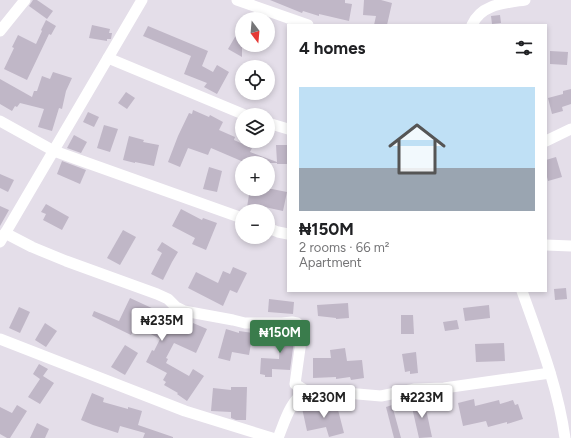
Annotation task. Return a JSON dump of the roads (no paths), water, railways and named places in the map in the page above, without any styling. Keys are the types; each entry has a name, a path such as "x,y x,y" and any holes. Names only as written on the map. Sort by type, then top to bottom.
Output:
{"street":[{"path":"0,31 25,0"},
{"path":"142,0 3,238 32,247 157,294 168,299 176,307 184,311 233,320 244,324 297,323 299,325 301,341 294,384 306,391 381,396 415,389 444,388 550,373"},
{"path":"237,0 305,24"},
{"path":"472,24 485,9 525,0"},
{"path":"108,58 235,111"},
{"path":"0,121 54,151 235,216"},
{"path":"275,125 287,129"},
{"path":"547,141 571,129"},
{"path":"275,231 287,234"},
{"path":"547,246 571,246"},
{"path":"522,292 550,373 565,438"},
{"path":"0,339 185,411 272,438"},
{"path":"278,438 290,408 301,394 306,391"}]}
